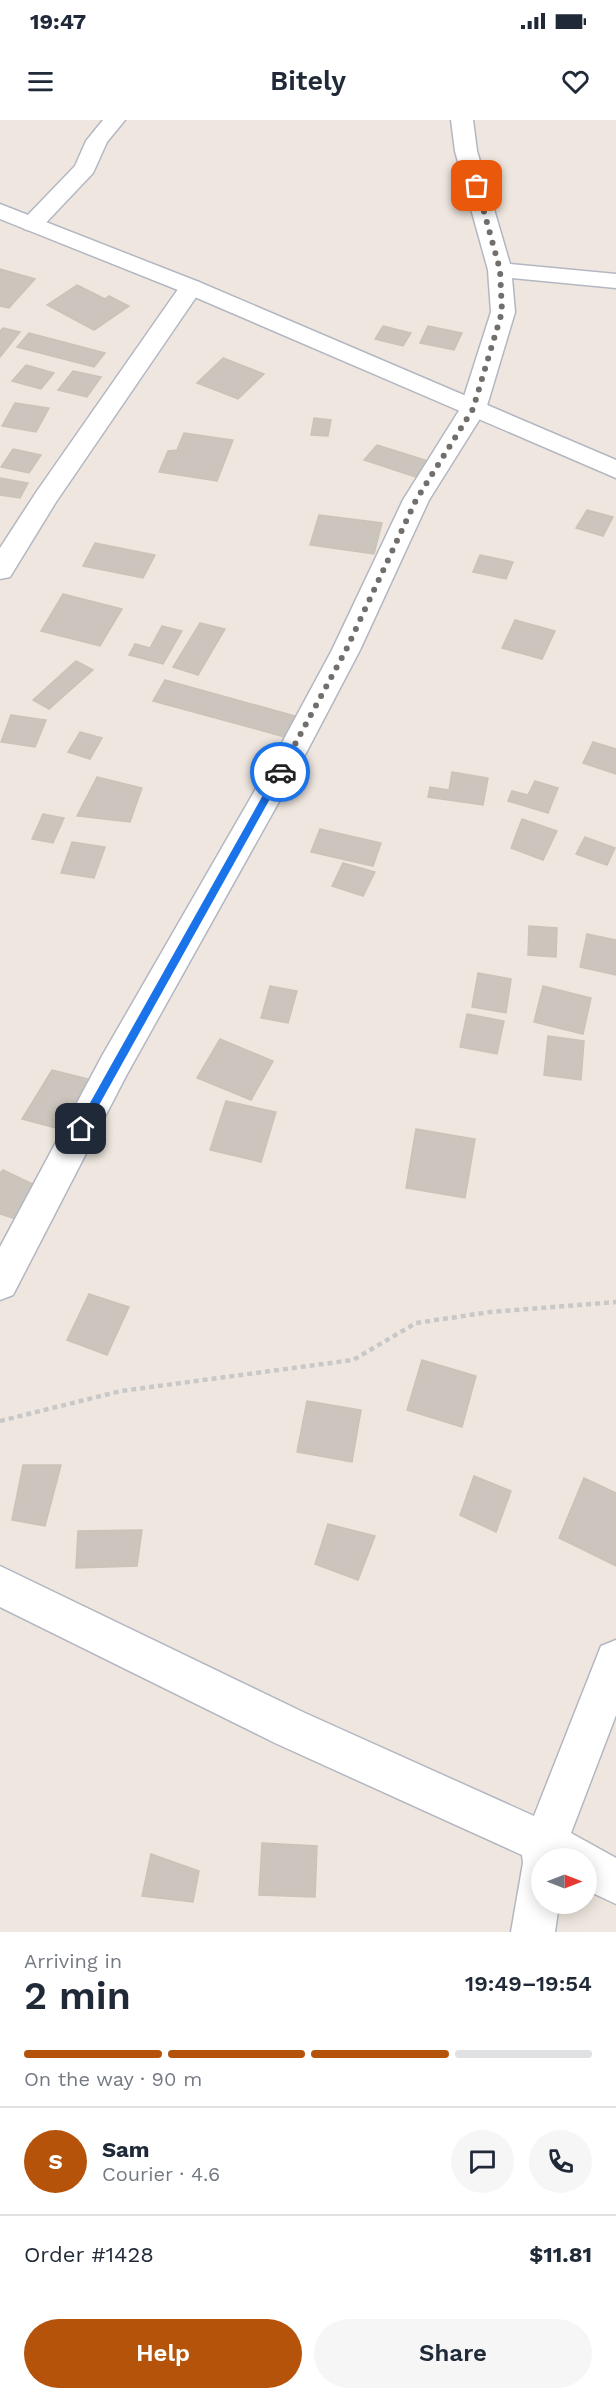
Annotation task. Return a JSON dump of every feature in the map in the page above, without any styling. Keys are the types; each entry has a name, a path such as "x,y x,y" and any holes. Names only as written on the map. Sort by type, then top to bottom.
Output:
{"street":[{"path":"32,224 85,168 97,141 114,120"},
{"path":"0,1283 114,1066 285,765 335,671 416,500 473,409 502,312 500,270 466,151 462,120"},
{"path":"0,211 191,287 616,470"},
{"path":"500,270 616,281"},
{"path":"0,570 46,497 191,287"},
{"path":"0,1586 531,1848"},
{"path":"554,1848 616,1661"},
{"path":"597,1872 616,1882"},
{"path":"533,1932 537,1914"}],"path":[{"path":"0,1421 121,1390 353,1360 416,1323 490,1312 616,1302"}],"building":[{"path":"0,269 35,279 9,308 0,306"},
{"path":"77,285 105,299 109,296 129,306 94,330 47,305"},
{"path":"383,326 411,333 403,346 375,339"},
{"path":"428,326 462,333 454,350 420,343"},
{"path":"3,328 20,332 0,357 0,331"},
{"path":"29,333 105,353 94,367 17,347"},
{"path":"223,358 264,374 238,399 197,383"},
{"path":"26,365 54,373 41,389 12,381"},
{"path":"73,371 101,377 87,397 58,390"},
{"path":"15,403 49,408 36,432 2,426"},
{"path":"314,418 331,420 328,436 311,435"},
{"path":"184,433 233,440 217,481 159,472 168,451 177,450"},
{"path":"377,445 434,463 422,479 364,460"},
{"path":"13,449 41,455 29,473 1,467"},
{"path":"0,478 28,483 20,498 0,495"},
{"path":"587,510 613,517 603,536 576,528"},
{"path":"319,515 382,523 374,554 310,545"},
{"path":"95,543 155,555 143,578 83,566"},
{"path":"480,555 513,562 506,579 473,572"},
{"path":"63,594 122,609 100,646 41,631"},
{"path":"515,620 555,631 542,659 502,648"},
{"path":"200,623 225,629 198,675 173,667"},
{"path":"162,626 182,631 163,664 129,655 135,644 150,648"},
{"path":"76,661 93,670 49,709 33,700"},
{"path":"165,680 295,716 285,737 153,701"},
{"path":"11,715 46,720 35,747 1,742"},
{"path":"80,732 102,738 90,759 68,752"},
{"path":"593,742 616,749 616,774 583,763"},
{"path":"452,772 488,778 483,805 428,797 430,787 449,790"},
{"path":"97,777 142,788 130,822 77,816"},
{"path":"535,781 558,788 548,813 508,801 512,791 528,795"},
{"path":"43,814 64,818 53,843 32,839"},
{"path":"522,819 557,831 543,860 511,848"},
{"path":"320,829 381,843 373,866 311,852"},
{"path":"585,837 615,848 607,865 576,854"},
{"path":"72,842 105,847 94,878 61,873"},
{"path":"343,863 375,872 363,896 332,886"},
{"path":"529,926 557,928 556,957 528,955"},
{"path":"587,934 616,940 616,975 580,967"},
{"path":"478,973 511,979 506,1013 472,1007"},
{"path":"270,986 297,991 288,1023 261,1018"},
{"path":"543,986 591,998 583,1034 534,1022"},
{"path":"467,1014 504,1021 497,1054 460,1047"},
{"path":"548,1036 584,1041 581,1080 544,1075"},
{"path":"220,1039 273,1061 251,1100 197,1078"},
{"path":"52,1070 92,1080 63,1130 22,1119"},
{"path":"226,1101 276,1112 261,1162 210,1150"},
{"path":"416,1129 475,1139 465,1198 406,1188"},
{"path":"3,1170 35,1185 16,1219 0,1214 0,1173"},
{"path":"89,1294 129,1307 107,1355 67,1340"},
{"path":"422,1360 476,1376 462,1427 407,1410"},
{"path":"307,1401 361,1410 352,1462 297,1452"},
{"path":"23,1465 61,1465 45,1526 12,1520"},
{"path":"474,1476 511,1491 496,1532 460,1515"},
{"path":"584,1478 616,1493 616,1566 559,1538"},
{"path":"328,1524 375,1536 358,1580 315,1564"},
{"path":"142,1530 137,1566 76,1568 78,1531"},
{"path":"262,1843 317,1846 315,1897 259,1895"},
{"path":"151,1854 199,1871 193,1902 142,1896"}],"way so far":[{"path":"280,772 346,650 416,500 473,409 502,312 500,270 477,186"}],"route":[{"path":"81,1129 114,1066 280,772"}]}
